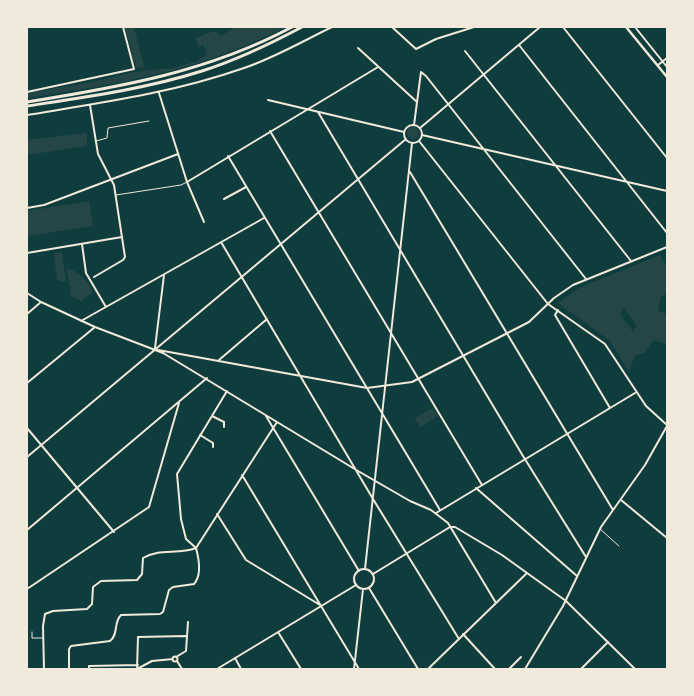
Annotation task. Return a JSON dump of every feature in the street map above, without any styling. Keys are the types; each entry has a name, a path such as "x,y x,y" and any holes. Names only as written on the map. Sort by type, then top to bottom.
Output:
{"main road":[{"path":"27,102 156,79 222,59 260,43 292,27"},
{"path":"27,106 157,84 203,71 260,48 302,27"},
{"path":"626,27 667,77"}],"street":[{"path":"27,92 134,69 123,27"},
{"path":"27,115 159,92 245,68 332,27"},
{"path":"394,28 416,49 436,39 474,27"},
{"path":"420,128 540,27"},
{"path":"563,27 667,158"},
{"path":"635,27 667,66"},
{"path":"519,45 667,233"},
{"path":"358,48 417,102"},
{"path":"465,52 631,261"},
{"path":"658,65 667,58"},
{"path":"187,182 270,130 378,66"},
{"path":"414,125 421,72 586,279"},
{"path":"159,92 187,182 204,222"},
{"path":"268,100 404,132"},
{"path":"90,105 98,154 112,180 116,195 125,257 123,260 94,277"},
{"path":"318,112 525,459 586,557"},
{"path":"414,125 420,128 422,135 419,140 412,143 406,139 404,132 407,127 414,125"},
{"path":"270,130 482,485"},
{"path":"422,135 667,191"},
{"path":"27,457 406,139"},
{"path":"419,140 548,304 605,344 636,393 652,414 667,426 645,465 600,529 566,601 525,669"},
{"path":"365,569 412,143"},
{"path":"27,208 44,205 178,154"},
{"path":"228,156 440,510"},
{"path":"409,171 613,510"},
{"path":"224,199 246,187"},
{"path":"81,321 264,218"},
{"path":"27,253 122,237"},
{"path":"221,242 358,471 373,499 459,639"},
{"path":"82,244 86,273 106,307"},
{"path":"155,349 367,388 385,386 419,379 529,322 563,291 586,279 667,247"},
{"path":"155,349 165,274"},
{"path":"27,293 41,302 81,321 155,349 176,360 358,471 410,501 436,513 450,527 496,603"},
{"path":"27,314 41,302"},
{"path":"558,310 555,315 610,408"},
{"path":"219,360 267,319"},
{"path":"27,383 95,327"},
{"path":"176,360 175,356 178,353"},
{"path":"27,530 207,378"},
{"path":"70,669 69,649 71,646 110,641 115,635 116,622 121,615 160,614 166,606 169,590 173,587 194,584 198,578 199,568 196,548 186,539 181,519 176,474 227,390"},
{"path":"436,513 636,393"},
{"path":"27,589 146,510 151,503 179,403"},
{"path":"266,415 359,571"},
{"path":"212,416 224,422 224,427"},
{"path":"44,669 43,616 48,613 87,608 92,604 93,587 101,581 137,580 142,574 143,558 151,553 188,551 196,548 277,422"},
{"path":"27,428 114,532"},
{"path":"200,435 213,443 213,447"},
{"path":"346,451 350,461 348,465"},
{"path":"242,475 359,669"},
{"path":"476,488 577,576"},
{"path":"621,500 667,538"},
{"path":"217,514 246,560 321,606"},
{"path":"373,574 450,527 455,528 502,555 566,601 635,669"},
{"path":"365,569 373,574 374,580 369,588 363,589 356,585 354,578 359,571 365,569"},
{"path":"428,669 528,573"},
{"path":"217,669 356,585"},
{"path":"369,588 418,669"},
{"path":"354,669 363,589"},
{"path":"310,600 316,597"},
{"path":"137,669 152,661 173,659 186,651 188,622"},
{"path":"278,632 301,669"},
{"path":"464,634 495,669"},
{"path":"137,669 138,637 186,636"},
{"path":"581,669 608,642"},
{"path":"176,657 182,669"},
{"path":"509,669 521,657"},
{"path":"235,658 241,669"},
{"path":"173,659 177,661"},
{"path":"89,669 88,666 138,665"}],"lane":[{"path":"96,141 107,138 108,128 149,121"},
{"path":"116,195 181,185 187,182"},
{"path":"600,529 619,546"},
{"path":"32,632 32,638 44,638"}],"shaded area":[{"path":"125,27 134,27 144,67 136,68"},
{"path":"232,27 285,27 222,55 159,74 27,98 27,93 91,82 134,72 172,68 198,61 207,54 203,44 199,47 196,38 214,31 221,35 232,30"},
{"path":"413,127 417,129 419,133 417,137 413,139 409,137 407,133 409,129"},
{"path":"87,133 87,146 27,155 27,140"},
{"path":"89,201 93,226 27,236 27,211"},
{"path":"62,252 66,282 57,280 54,253"},
{"path":"660,255 667,267 667,294 661,296 658,311 667,314 667,344 653,340 644,353 635,355 629,372 610,341 558,303 579,288","holes":["624,308 637,326 633,332 620,313"]},
{"path":"67,268 83,277 93,292 81,301 71,296"},
{"path":"433,408 438,416 420,427 415,418"}]}
